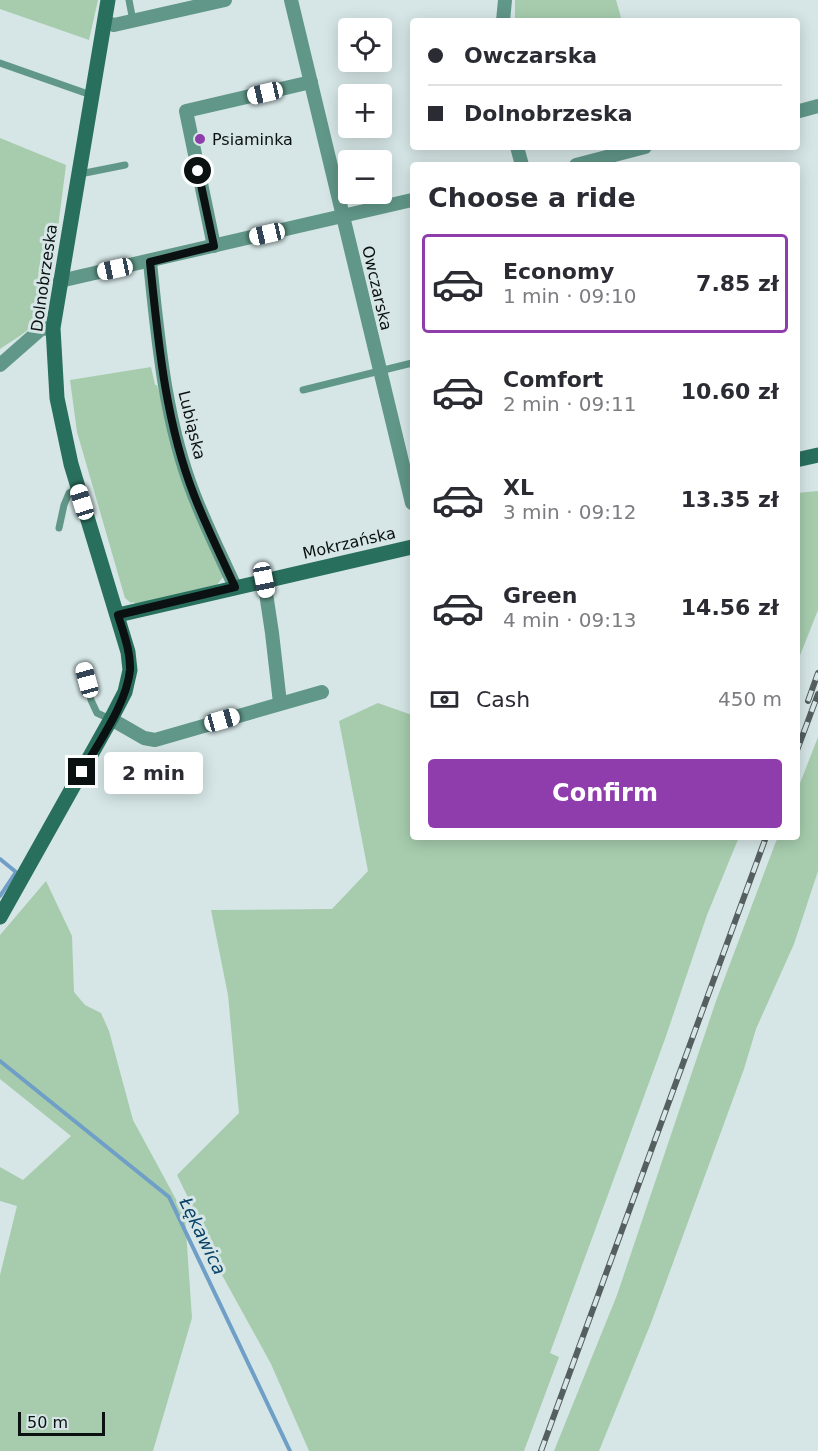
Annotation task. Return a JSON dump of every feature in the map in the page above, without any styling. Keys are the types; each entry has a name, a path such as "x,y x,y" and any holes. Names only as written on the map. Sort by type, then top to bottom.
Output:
{"street":[{"name":"Dolnobrzeska","path":"0,917 111,719 125,692 130,670 128,652 118,615 78,488 57,398 52,328 108,0"},
{"path":"104,22 114,24 133,21 225,0"},
{"name":"Owczarska","path":"291,0 380,371 409,475"},
{"path":"503,18 505,0"},
{"path":"214,246 186,111 311,82"},
{"path":"800,111 818,106"},
{"path":"588,162 634,150"},
{"path":"60,281 410,200"},
{"name":"Lubiąska","path":"150,262 160,360 175,430 193,494 235,587"},
{"path":"0,365 41,329 52,328"},
{"path":"800,459 818,455"},
{"name":"Mokrzańska","path":"118,615 410,547"},
{"path":"264,580 280,703"},
{"path":"111,719 144,738 154,740 322,692"}],"lane":[{"path":"129,0 133,21"},
{"path":"0,63 91,95"},
{"path":"77,175 125,165"},
{"path":"303,390 410,364"},
{"path":"59,528 69,493 78,488"},
{"path":"83,666 91,700 97,713 111,719"}],"green space":[{"path":"0,0 98,0 89,40 0,9"},
{"path":"515,0 616,0 621,18 515,18"},
{"path":"0,138 66,165 48,306 33,325 0,349"},
{"path":"151,367 155,385 157,385 223,577 216,586 136,607 134,602 131,603 125,598 77,432 70,380"},
{"path":"818,491 818,610 800,655 800,493"},
{"path":"378,703 410,714 410,840 738,840 707,915 665,1039 550,1353 559,1357 524,1451 309,1451 271,1364 222,1275 217,1257 177,1175 239,1113 228,995 211,910 332,909 368,871 339,721"},
{"path":"818,737 818,871 794,944 756,1029 744,1069 651,1323 599,1451 554,1451 617,1295 716,1001 775,844 777,840 800,840 800,783"},
{"path":"46,881 72,936 74,992 85,1005 101,1013 109,1031 133,1120 185,1216 192,1318 153,1451 0,1451 0,1275 17,1206 0,1201 0,1167 23,1180 71,1136 0,1079 0,935"}],"waterway":[{"name":"Łękawica","path":"0,859 16,872 0,896"},
{"name":"Łękawica","path":"0,1061 169,1197 290,1451"}],"railway":[{"path":"808,701 818,673"},
{"path":"800,742 818,694"},
{"path":"541,1451 765,840"}],"place":[{"name":"Psiaminka","path":"200,139"}],"route":[{"path":"82,772 125,692 130,670 128,652 118,615 235,587 193,494 175,430 160,360 150,262 214,246 198,171"}]}
